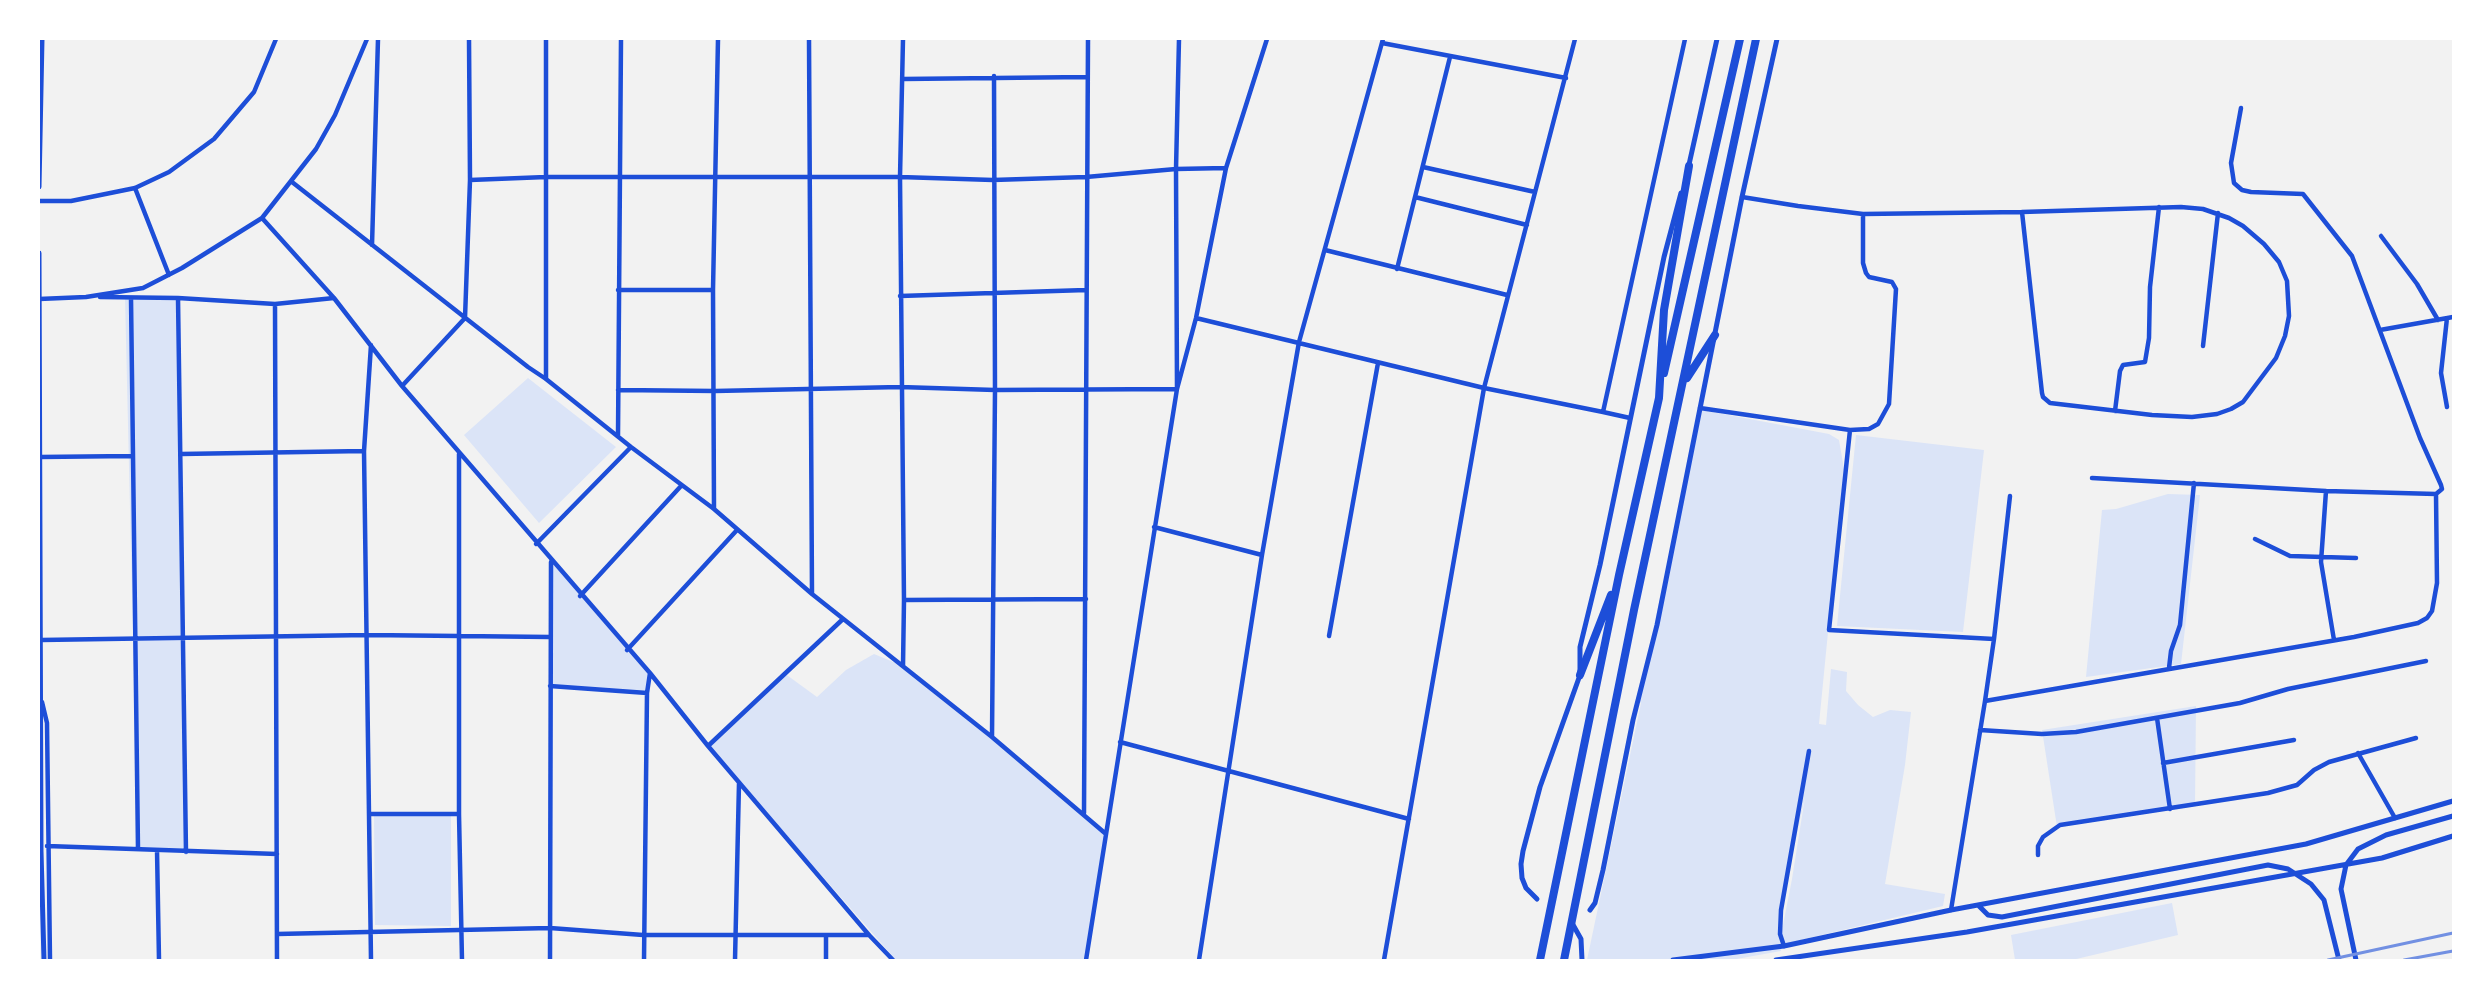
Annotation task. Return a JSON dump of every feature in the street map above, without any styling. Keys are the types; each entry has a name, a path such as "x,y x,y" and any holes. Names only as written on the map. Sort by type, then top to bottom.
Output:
{"highway":[{"path":"1540,960 1619,575 1740,39"},
{"path":"1564,960 1632,622 1756,39"},
{"path":"1659,398 1664,309 1689,166"},
{"path":"1684,382 1714,335"},
{"path":"1581,675 1619,575"}],"street":[{"path":"39,187 42,39"},
{"path":"39,201 71,201 135,189 169,172 214,139 254,92 276,39"},
{"path":"86,297 143,288 224,243 262,218 316,149 335,115 367,39"},
{"path":"372,245 378,39"},
{"path":"402,386 465,318 470,180 469,39"},
{"path":"546,39 546,379"},
{"path":"618,436 621,39"},
{"path":"714,509 713,290 718,39"},
{"path":"809,39 812,594"},
{"path":"903,39 900,177 903,666"},
{"path":"1084,813 1088,390 1086,177 1088,39"},
{"path":"1177,389 1176,169 1179,39"},
{"path":"1086,960 1177,389 1196,318 1226,168 1267,39"},
{"path":"1384,960 1484,388 1575,39"},
{"path":"1603,412 1685,39"},
{"path":"1537,899 1526,888 1522,878 1522,858 1540,787 1581,675 1580,647 1600,564 1664,257 1689,166 1717,39"},
{"path":"1590,910 1595,903 1603,870 1633,720 1657,625 1742,197 1777,39"},
{"path":"1199,960 1262,555 1299,342 1382,41 1450,57 1566,78"},
{"path":"1397,269 1450,57"},
{"path":"903,79 994,76 1087,77"},
{"path":"992,737 995,390 994,76"},
{"path":"2092,478 2326,491 2436,494 2442,489 2420,438 2352,256 2303,194 2251,192 2242,190 2234,183 2231,163 2241,108"},
{"path":"1423,167 1535,192"},
{"path":"470,180 546,177 900,177 993,180 1226,168"},
{"path":"292,182 528,368 546,379 681,486 714,509 812,594 992,737 1106,834"},
{"path":"135,189 169,275"},
{"path":"1415,196 1527,225"},
{"path":"1742,197 1863,214 2159,207 2181,207 2218,213 2242,226 2264,244 2279,262 2287,281 2289,316 2285,336 2276,358 2243,402 2232,410 2217,414 2192,417 2061,406 2050,403 2043,397 2022,212"},
{"path":"2115,411 2123,365 2145,362 2149,338 2150,287 2159,207"},
{"path":"2203,346 2218,213"},
{"path":"1700,408 1850,430 1869,429 1878,424 1889,404 1895,285 1892,282 1869,277 1863,267 1863,214"},
{"path":"262,218 334,298 402,386 459,454 627,650 650,673 708,746 869,935 893,960"},
{"path":"2381,236 2417,284 2438,320"},
{"path":"1325,250 1507,295"},
{"path":"39,253 40,700 44,960"},
{"path":"618,290 713,290"},
{"path":"900,296 1086,290"},
{"path":"39,298 178,298 275,304 334,298"},
{"path":"130,298 138,849"},
{"path":"178,298 186,852"},
{"path":"275,304 277,960"},
{"path":"2380,330 2453,317"},
{"path":"1196,318 1484,388 1630,418"},
{"path":"2446,318 2440,373 2447,407"},
{"path":"371,345 364,451 371,960"},
{"path":"1329,636 1377,363"},
{"path":"618,390 810,390 900,387 995,390 1177,389"},
{"path":"1850,430 1829,630 1994,639"},
{"path":"536,544 631,447"},
{"path":"181,454 364,451"},
{"path":"459,454 461,636 459,814 462,960"},
{"path":"40,457 132,456"},
{"path":"2169,668 2171,651 2180,625 2194,483"},
{"path":"580,596 681,486"},
{"path":"2326,491 2321,557 2334,640"},
{"path":"1985,701 2334,640 2418,623 2427,618 2432,611 2437,583 2436,494"},
{"path":"1951,910 1994,639 2010,496"},
{"path":"1154,527 1262,555"},
{"path":"627,650 737,530"},
{"path":"2255,539 2290,556 2356,558"},
{"path":"550,960 551,562"},
{"path":"904,600 1086,599"},
{"path":"708,746 843,619"},
{"path":"41,640 368,635 550,637"},
{"path":"1980,730 2057,734 2240,703 2288,689 2426,661"},
{"path":"644,960 647,693 650,673"},
{"path":"550,686 647,693"},
{"path":"40,700 47,723 50,960"},
{"path":"2157,717 2170,809"},
{"path":"2038,855 2038,846 2043,837 2060,825 2229,801 2291,787 2302,782 2321,765 2416,738"},
{"path":"2163,763 2295,740"},
{"path":"1120,742 1409,819"},
{"path":"1784,946 1780,934 1781,910 1809,751"},
{"path":"2358,753 2395,819"},
{"path":"735,960 739,782"},
{"path":"1673,960 1784,946 1951,910 2306,844 2453,801"},
{"path":"370,814 459,814"},
{"path":"2356,960 2341,889 2346,865 2358,849 2386,835 2453,816"},
{"path":"1776,960 1982,929 2382,858 2453,836"},
{"path":"47,846 277,854"},
{"path":"157,850 159,960"},
{"path":"1979,906 1988,915 2002,917 2268,865 2288,869 2311,884 2324,900 2339,960"},
{"path":"1982,929 2002,917"},
{"path":"1572,921 1581,939 1582,960"},
{"path":"277,934 550,928 643,934 869,935"},
{"path":"826,935 826,960"}],"shaded area":[{"path":"125,297 178,298 186,852 138,850"},
{"path":"528,378 616,447 539,523 464,435"},
{"path":"1702,410 1829,434 1839,440 1844,469 1819,724 1826,725 1831,669 1847,672 1846,691 1873,717 1890,710 1911,712 1905,765 1885,884 1945,894 1943,906 1780,945 1781,951 1731,960 1587,960 1641,703 1637,702","holes":["1805,797 1781,935 1780,910"]},
{"path":"1856,435 1984,450 1963,632 1837,626"},
{"path":"2168,494 2200,495 2181,664 2086,677 2102,510 2116,509"},
{"path":"551,562 650,673 647,693 550,686"},
{"path":"874,654 903,666 1106,834 1086,960 896,960 708,746 784,673 817,697 846,670"},
{"path":"2196,706 2195,805 2057,827 2042,730"},
{"path":"374,815 451,815 451,926 375,925"},
{"path":"2172,903 2178,935 2072,960 2015,960 2011,935"}],"railway":[{"path":"2328,960 2453,933"},
{"path":"2404,960 2453,951"}]}
